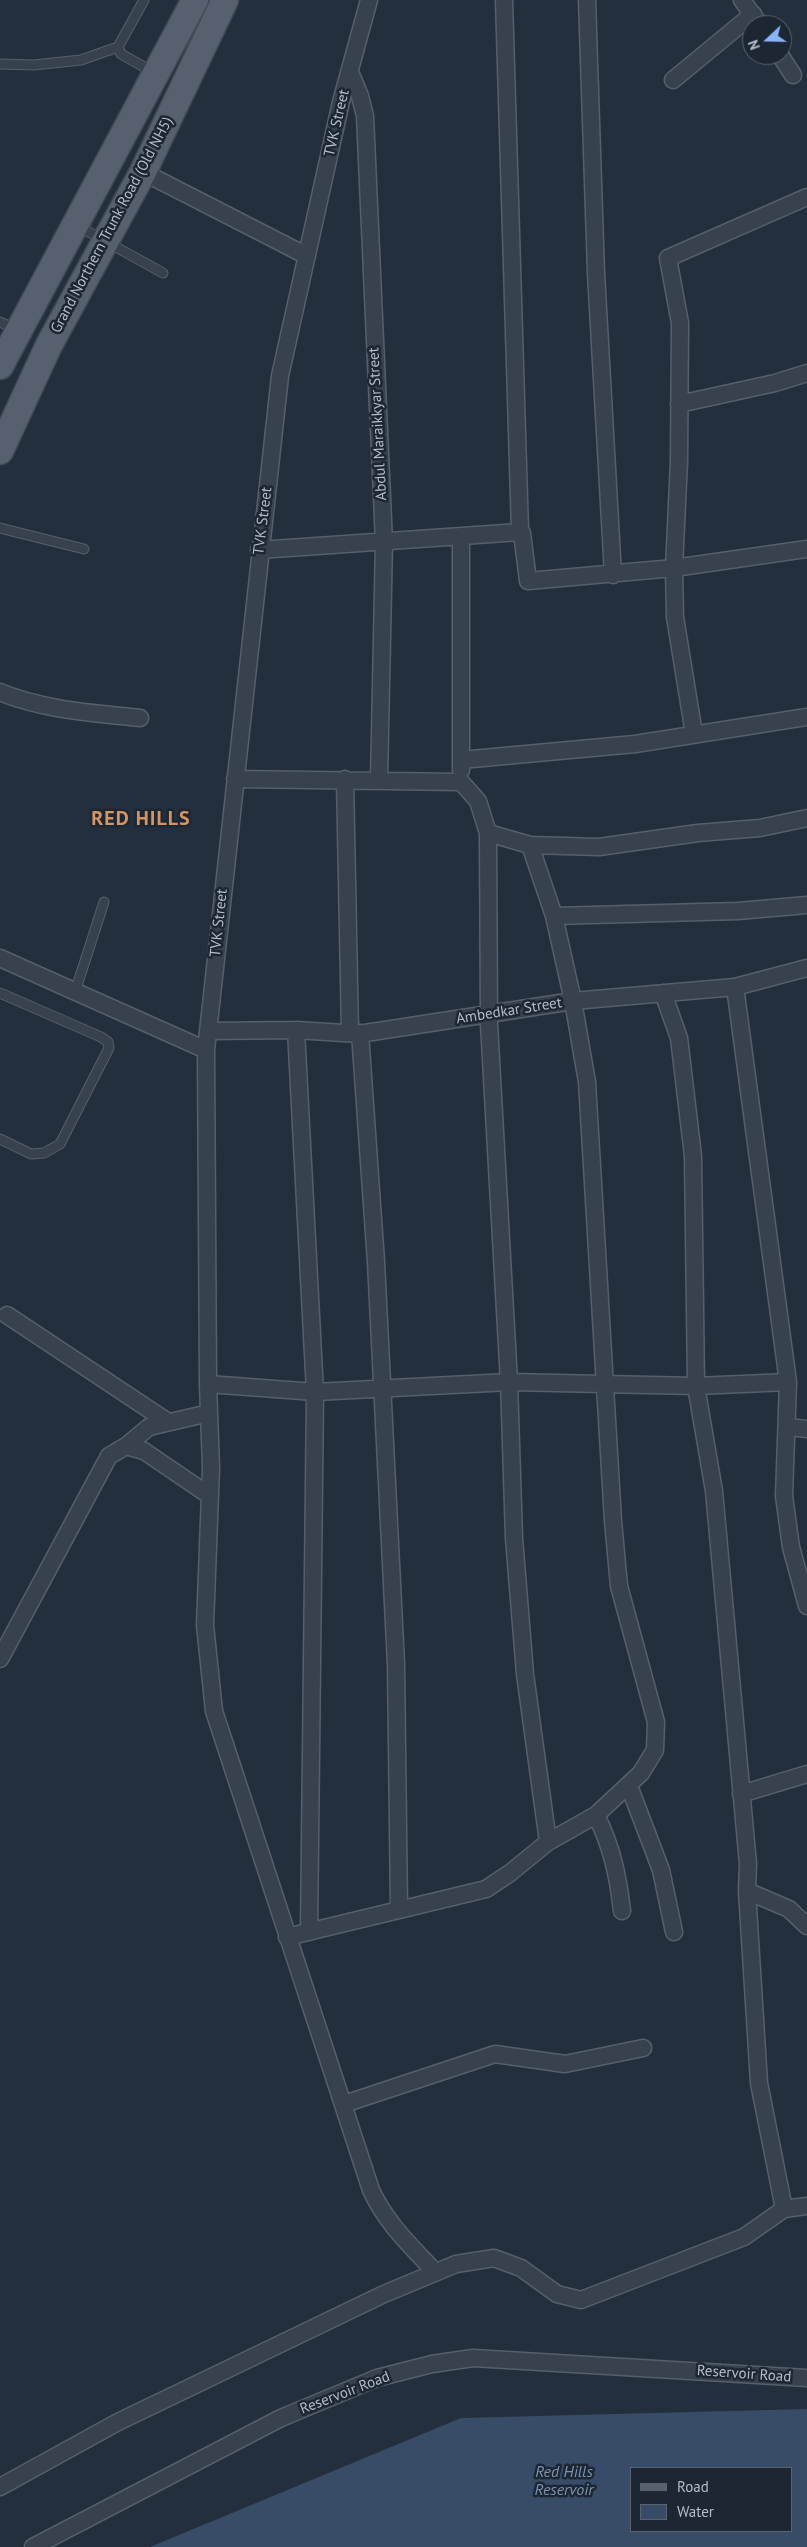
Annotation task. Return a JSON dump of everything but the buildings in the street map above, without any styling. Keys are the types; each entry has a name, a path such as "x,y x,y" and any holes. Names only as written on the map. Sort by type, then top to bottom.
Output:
{"main road":[{"path":"0,366 9,326 75,224 195,0"},
{"name":"Grand Northern Trunk Road (Old NH5)","path":"0,451 49,345 143,172 225,0"}],"street":[{"name":"TVK Street","path":"369,0 350,72 280,376 259,550 206,1050 210,1496 205,1625 214,1711 371,2190 380,2209 435,2272"},
{"path":"504,0 520,532 522,533 528,582 674,568 807,549"},
{"path":"587,0 596,273 613,575"},
{"path":"742,0 752,15"},
{"path":"673,80 742,30"},
{"path":"787,65 793,74"},
{"name":"Abdul Maraikkyar Street","path":"350,72 360,96 365,116 384,542 379,780"},
{"path":"143,172 307,256"},
{"path":"694,734 675,617 674,568 680,323 668,258 807,197"},
{"path":"679,404 774,383 807,373"},
{"path":"259,550 520,532"},
{"path":"461,537 461,782 478,801 488,832 488,1014 509,1382 514,1538 525,1674 548,1842"},
{"path":"0,692 12,697 74,710 140,718"},
{"path":"461,760 635,744 807,717"},
{"path":"235,779 461,782"},
{"path":"345,779 355,1033 383,1388 396,1664 399,1910"},
{"path":"488,832 530,845 599,847 698,833 760,828 807,818"},
{"path":"287,1938 486,1889 510,1873 548,1842 596,1815 641,1773 656,1750 656,1722 619,1586 587,1082 573,1001 554,916 530,845"},
{"path":"554,916 738,911 807,905"},
{"path":"0,958 206,1050"},
{"name":"Ambedkar Street","path":"208,1031 296,1030 355,1033 573,1001 735,987 807,968"},
{"path":"735,987 788,1382 788,1427 784,1496 791,1547 807,1606"},
{"path":"663,993 679,1038 693,1156 696,1386 714,1491 748,1864 747,1892 759,2083 784,2209"},
{"path":"296,1030 315,1392 309,1932"},
{"path":"7,1314 168,1422"},
{"path":"208,1384 315,1392 509,1382 605,1382 696,1386 788,1382"},
{"path":"0,1659 109,1456 126,1446 149,1427 209,1414"},
{"path":"788,1427 807,1429"},
{"path":"126,1446 144,1451 210,1496"},
{"path":"741,1794 807,1774"},
{"path":"628,1786 661,1870 674,1932"},
{"path":"596,1815 608,1839 616,1866 622,1911"},
{"path":"747,1892 788,1909 807,1926"},
{"path":"344,2104 495,2054 565,2064 643,2048"},
{"path":"0,2486 118,2422 435,2272 456,2264 494,2258 521,2268 557,2294 582,2300 744,2237 784,2209 807,2206"},
{"name":"Reservoir Road","path":"33,2547 281,2418 378,2378 432,2364 483,2359 807,2378"}],"lane":[{"path":"0,64 34,65 81,60 118,47 144,0"},
{"path":"118,47 122,54 156,74"},
{"path":"75,224 163,273"},
{"path":"0,528 84,549"},
{"path":"75,992 104,902"},
{"path":"0,993 102,1037 108,1042 109,1048 60,1144 44,1154 31,1154 0,1139"}],"water":[{"name":"Red Hills Reservoir","path":"807,2409 807,2547 150,2547 461,2418"}],"district":[{"name":"RED HILLS","path":"141,819"}]}
